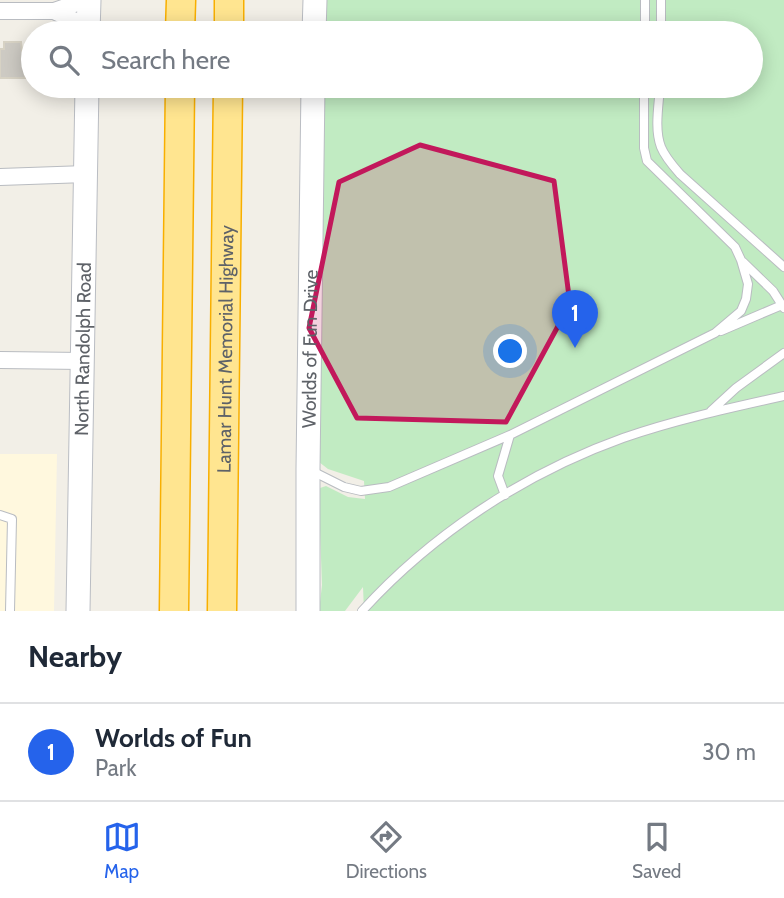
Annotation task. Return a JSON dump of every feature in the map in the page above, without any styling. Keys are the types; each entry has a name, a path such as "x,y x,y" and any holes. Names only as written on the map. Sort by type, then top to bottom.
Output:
{"highway":[{"path":"180,21 181,0"},
{"path":"229,0 229,21"},
{"path":"174,611 180,98"},
{"name":"Lamar Hunt Memorial Highway","path":"222,611 228,98"}],"main road":[{"path":"87,0 88,21"},
{"path":"314,0 314,21"},
{"name":"North Randolph Road","path":"78,611 88,98"},
{"name":"Worlds of Fun Drive","path":"308,611 313,98"}],"street":[{"path":"0,11 54,11 87,0"},
{"path":"54,11 72,21"},
{"path":"0,177 86,174"},
{"path":"0,360 83,361"}],"lane":[{"path":"645,0 645,21"},
{"path":"661,0 661,21"},
{"path":"644,98 644,148 647,161 735,247 741,260 748,284 746,299 741,311 715,333"},
{"path":"660,98 658,134 667,158 680,174 784,267"},
{"path":"308,469 344,487 361,491 376,491 389,487 510,435 715,333 783,306 773,291 741,260"},
{"path":"709,413 736,388 784,353"},
{"path":"362,611 412,561 474,514 554,469 622,439 709,413 784,396"},
{"path":"505,495 498,475 510,435"},
{"path":"0,515 12,519 10,611"}],"highlighted area":[{"path":"420,145 554,181 570,304 506,422 357,418 309,328 339,182"}],"shaded area":[{"path":"0,454 57,454 54,611 0,611"}],"green space":[{"path":"326,0 784,0 784,611 364,611 363,587 345,611 319,611 322,585 317,494 320,488 326,486 348,497 365,499 364,481 328,469 319,462 324,98 763,98 763,21 325,21"}],"building":[{"path":"4,42 21,42 21,78 0,78 0,49 4,49"}],"place":[{"name":"Worlds of Fun","path":"575,348"}]}
